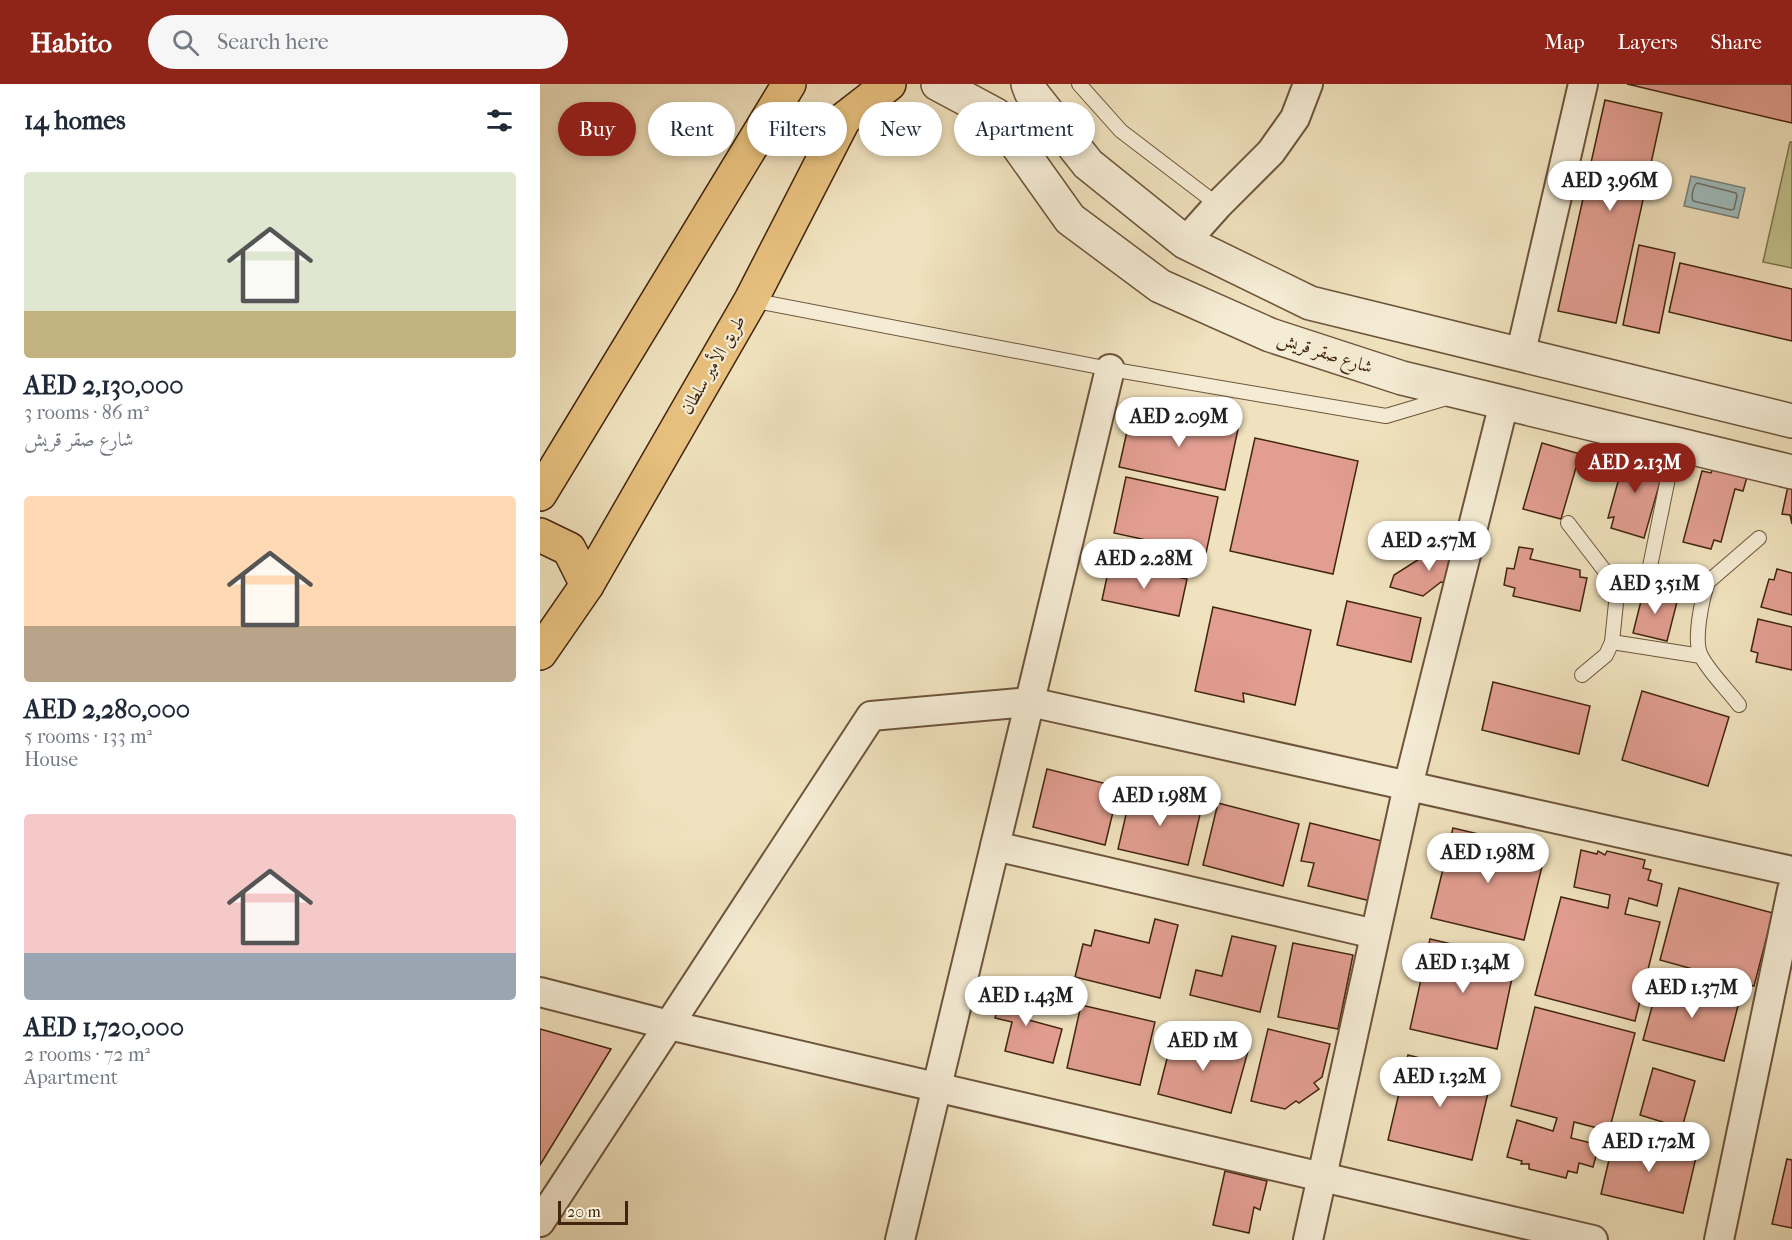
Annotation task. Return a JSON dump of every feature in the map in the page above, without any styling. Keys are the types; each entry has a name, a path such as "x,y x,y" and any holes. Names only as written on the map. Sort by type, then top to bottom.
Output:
{"main road":[{"path":"540,494 789,84"},
{"name":"طريق الأمير سلطان","path":"540,653 551,620 587,585 751,300 844,118 889,84"},
{"path":"540,536 569,549 587,585"}],"street":[{"name":"شارع صقر قريش","path":"938,84 996,115 1070,219 1160,286 1270,335 1402,378 1792,472"},
{"path":"1028,84 1031,92 1088,164 1185,242 1310,303 1792,422"},
{"path":"1185,242 1271,152 1295,118 1308,84"},
{"path":"1520,356 1583,84"},
{"path":"900,1240 1110,369"},
{"path":"1308,1240 1320,1176 1408,786 1504,403"},
{"path":"540,1222 871,716 1030,702 1792,871"},
{"path":"995,846 1375,934"},
{"path":"1719,1240 1792,890"},
{"path":"540,992 1593,1240"}],"lane":[{"path":"1079,84 1121,131 1218,205"},
{"path":"751,300 1110,369 1386,416 1464,393"},
{"path":"1647,581 1675,444"},
{"path":"1568,523 1606,573 1617,593 1612,642 1606,655 1582,675"},
{"path":"1739,705 1701,656 1697,644 1704,592 1708,582 1759,538"},
{"path":"1606,573 1704,592"},
{"path":"1612,642 1701,656"}],"green space":[{"path":"1790,142 1792,142 1792,268 1763,262"}],"water":[{"path":"1691,176 1745,188 1738,218 1684,206"}],"building":[{"path":"1627,84 1792,84 1792,123"},
{"path":"1605,100 1662,113 1616,323 1558,311"},
{"path":"1639,245 1675,253 1659,333 1623,325"},
{"path":"1680,263 1792,289 1792,341 1669,312"},
{"path":"1133,405 1238,429 1225,490 1119,467"},
{"path":"1255,438 1358,461 1333,574 1230,551"},
{"path":"1542,443 1580,454 1561,519 1523,509"},
{"path":"1618,448 1644,455 1642,462 1664,468 1644,538 1611,528 1614,517 1608,518 1624,460 1615,458"},
{"path":"1713,468 1747,477 1743,491 1735,489 1721,542 1714,540 1711,549 1683,542 1702,471 1711,473"},
{"path":"1126,477 1218,497 1206,553 1114,533"},
{"path":"1788,486 1792,486 1792,524 1790,515 1782,514"},
{"path":"1438,547 1462,550 1457,584 1441,582 1423,596 1390,587 1394,575"},
{"path":"1519,547 1533,549 1530,559 1580,570 1580,577 1587,578 1580,611 1513,596 1515,588 1504,585 1507,568 1514,569"},
{"path":"1110,563 1187,579 1179,616 1102,600"},
{"path":"1777,569 1792,573 1792,615 1761,607 1769,579 1774,580"},
{"path":"1644,589 1678,598 1667,641 1633,633"},
{"path":"1347,601 1421,618 1411,662 1337,645"},
{"path":"1213,607 1311,630 1295,705 1243,693 1244,702 1195,691"},
{"path":"1758,619 1792,627 1792,670 1756,662 1758,653 1751,651"},
{"path":"1493,682 1590,706 1579,754 1482,730"},
{"path":"1642,691 1729,717 1708,786 1622,760"},
{"path":"1047,769 1119,787 1105,845 1033,827"},
{"path":"1132,789 1202,806 1188,865 1118,849"},
{"path":"1218,803 1299,824 1283,886 1203,865"},
{"path":"1310,823 1390,843 1375,902 1308,886 1314,863 1301,861"},
{"path":"1453,828 1546,850 1524,940 1431,918"},
{"path":"1581,850 1597,854 1598,851 1605,855 1607,851 1645,860 1643,868 1651,870 1648,880 1662,884 1657,906 1629,898 1625,914 1660,922 1635,1021 1535,995 1561,897 1608,908 1610,895 1574,887"},
{"path":"1679,888 1773,913 1754,986 1660,960"},
{"path":"1155,919 1178,925 1160,998 1075,977 1083,944 1091,946 1095,930 1149,943"},
{"path":"1232,936 1276,946 1260,1012 1190,995 1196,970 1222,976"},
{"path":"1430,939 1516,959 1497,1049 1410,1029"},
{"path":"1293,943 1353,955 1338,1029 1278,1017"},
{"path":"1660,977 1740,998 1724,1061 1643,1040"},
{"path":"1004,983 1032,991 1025,1019 1062,1029 1053,1063 1005,1051 1012,1022 995,1018"},
{"path":"1081,1005 1155,1022 1140,1085 1067,1068"},
{"path":"1535,1007 1635,1033 1609,1131 1574,1122 1571,1138 1599,1145 1593,1167 1579,1163 1577,1173 1568,1171 1566,1178 1529,1169 1529,1164 1521,1164 1522,1161 1507,1157 1517,1120 1553,1131 1557,1118 1511,1106"},
{"path":"540,1029 611,1049 540,1165"},
{"path":"1268,1029 1330,1044 1322,1077 1314,1083 1319,1089 1299,1103 1296,1101 1285,1109 1251,1101"},
{"path":"1174,1031 1248,1051 1231,1113 1158,1094"},
{"path":"1408,1055 1492,1076 1472,1160 1388,1140"},
{"path":"1653,1068 1695,1081 1682,1128 1640,1115"},
{"path":"1615,1134 1697,1153 1683,1213 1601,1194"},
{"path":"1787,1159 1792,1160 1792,1228 1772,1224"},
{"path":"1225,1171 1267,1181 1260,1210 1254,1207 1249,1233 1213,1225"}]}
